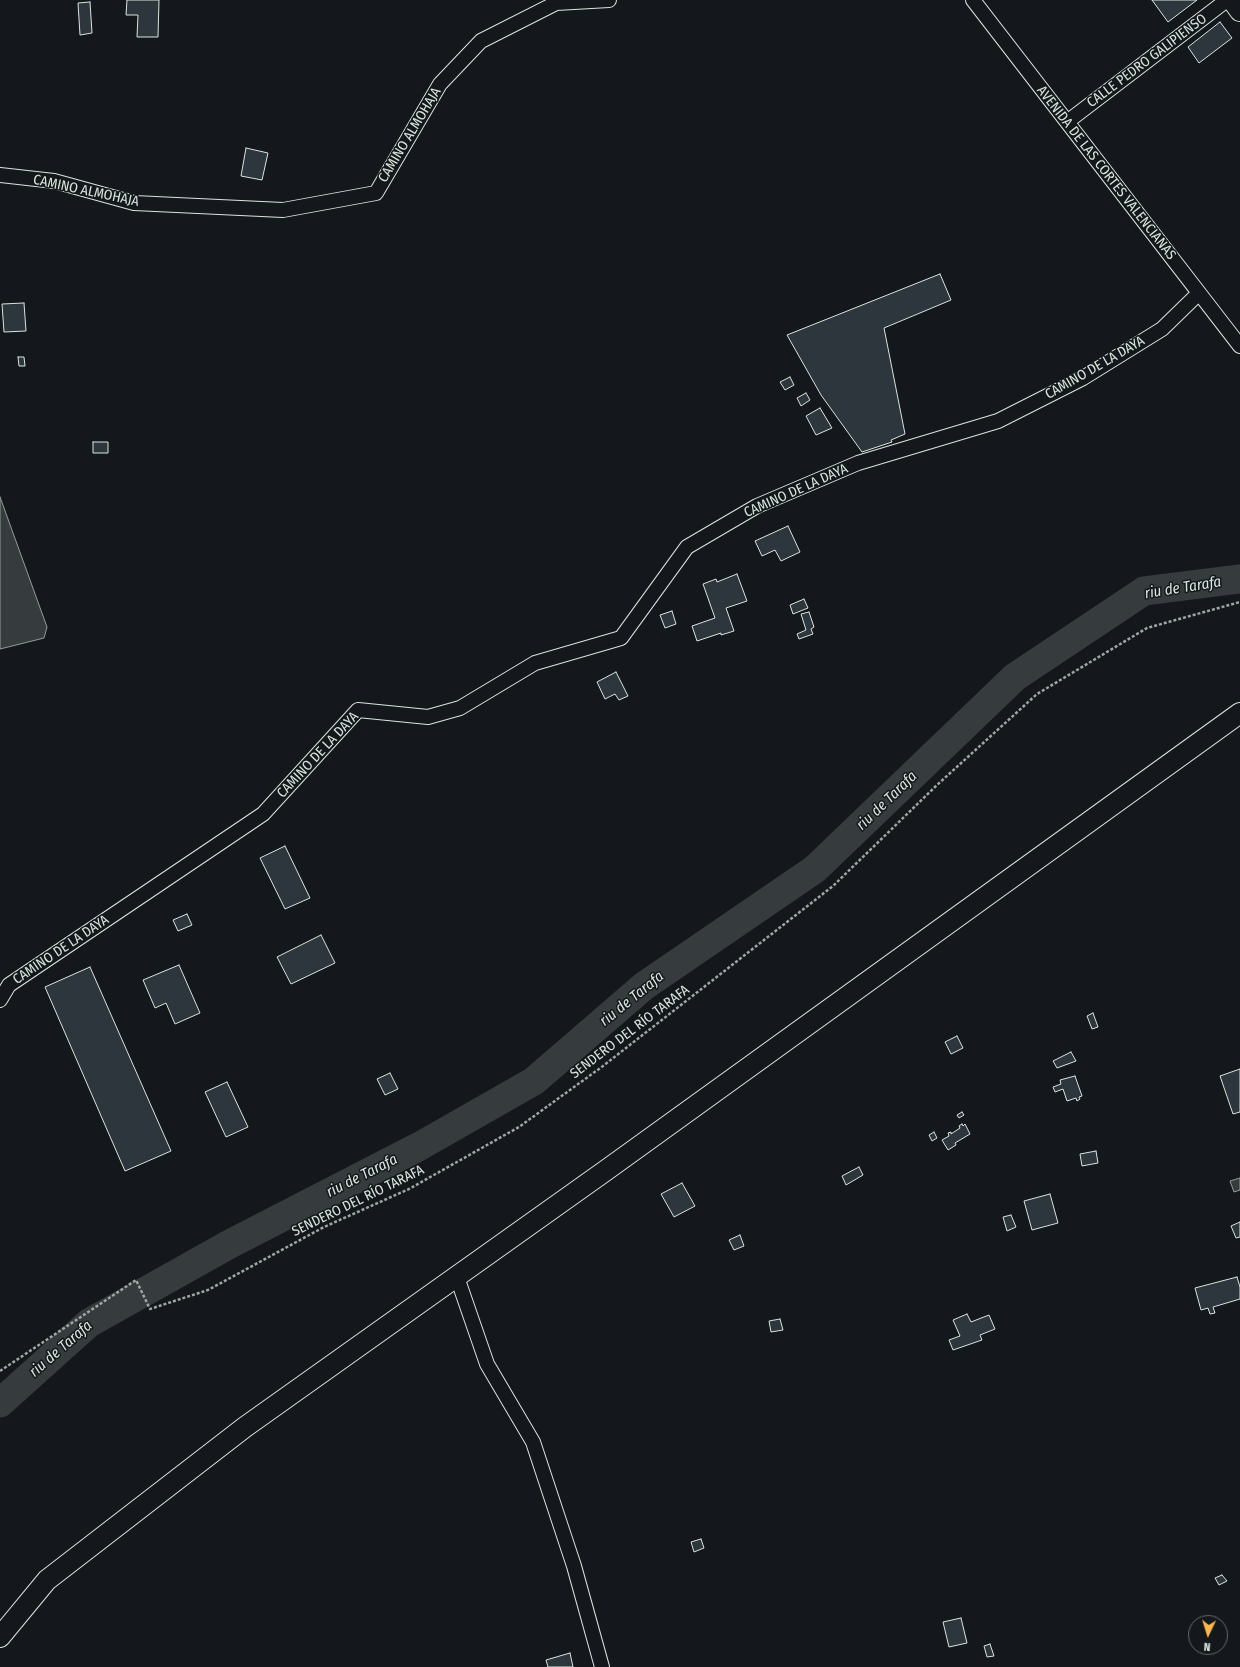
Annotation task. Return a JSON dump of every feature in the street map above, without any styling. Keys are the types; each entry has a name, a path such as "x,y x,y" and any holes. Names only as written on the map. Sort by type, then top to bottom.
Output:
{"main road":[{"path":"1232,0 1240,11"},
{"path":"0,1637 47,1580 245,1428 1240,713"}],"street":[{"name":"CAMINO ALMOHAJA","path":"0,175 54,181 134,203 283,210 376,193 440,84 481,41 554,1 609,0"},
{"name":"AVENIDA DE LAS CORTES VALENCIANAS","path":"973,0 1240,346"},
{"name":"CALLE PEDRO GALIPIENSO","path":"1067,122 1227,0"},
{"name":"CAMINO DE LA DAYA","path":"1,998 9,985 263,814 358,710 428,716 435,715 460,708 535,663 620,638 687,547 757,506 858,463 998,421 1083,378 1162,329 1199,293"},
{"path":"457,1277 486,1364 533,1442 574,1566 602,1667"}],"path":[{"name":"SENDERO DEL RÍO TARAFA","path":"0,1371 136,1280 150,1309 208,1290 324,1227 409,1189 519,1127 603,1066 833,886 937,785 1037,694 1147,628 1240,602"}],"shaded area":[{"path":"0,497 47,627 44,638 0,649"},
{"path":"1240,1178 1240,1190 1234,1192 1230,1181"}],"building":[{"path":"127,0 159,0 158,37 137,37 138,15 126,15"},
{"path":"1152,0 1197,0 1168,22"},
{"path":"90,2 92,33 80,35 78,3"},
{"path":"1220,22 1232,38 1199,63 1188,47"},
{"path":"246,148 268,153 262,180 241,176"},
{"path":"940,274 951,300 884,328 905,434 891,440 892,442 862,452 821,395 787,335"},
{"path":"24,303 26,331 4,332 2,304"},
{"path":"18,357 24,357 25,366 19,366"},
{"path":"790,377 794,385 785,390 780,382"},
{"path":"806,393 810,400 801,406 797,398"},
{"path":"820,408 832,428 816,435 806,416"},
{"path":"93,442 108,442 108,453 93,453"},
{"path":"788,526 800,552 781,561 775,550 762,556 755,541"},
{"path":"737,574 747,601 726,608 734,631 721,635 721,633 697,641 692,626 715,618 703,584 716,579 717,582"},
{"path":"804,599 808,608 793,614 790,605"},
{"path":"672,611 676,624 665,628 660,615"},
{"path":"809,612 814,627 811,629 813,634 799,639 797,634 806,630 801,614"},
{"path":"616,672 628,696 619,700 615,694 605,699 597,682"},
{"path":"285,846 310,898 285,909 260,858"},
{"path":"187,914 192,925 178,931 173,920"},
{"path":"321,935 335,963 291,984 277,957"},
{"path":"179,965 200,1013 175,1024 166,1003 155,1008 143,980"},
{"path":"90,967 171,1151 125,1171 45,987"},
{"path":"1093,1013 1098,1027 1092,1029 1087,1016"},
{"path":"957,1036 963,1048 951,1054 945,1042"},
{"path":"1071,1052 1076,1061 1057,1068 1053,1061"},
{"path":"1240,1069 1240,1112 1233,1114 1220,1076"},
{"path":"390,1073 398,1089 385,1095 377,1079"},
{"path":"1075,1076 1082,1096 1079,1097 1080,1099 1077,1101 1076,1098 1067,1101 1063,1089 1055,1092 1053,1087 1061,1084 1060,1080"},
{"path":"227,1082 248,1127 226,1137 205,1092"},
{"path":"962,1112 964,1115 959,1118 957,1115"},
{"path":"962,1124 963,1126 965,1124 970,1134 955,1143 956,1145 948,1150 942,1140 949,1136 948,1133 951,1132 951,1134 960,1128 959,1126"},
{"path":"934,1132 937,1138 932,1141 929,1135"},
{"path":"1096,1151 1098,1163 1082,1166 1080,1154"},
{"path":"859,1167 863,1175 846,1185 842,1176"},
{"path":"682,1183 695,1206 674,1217 661,1194"},
{"path":"1050,1194 1058,1223 1032,1230 1024,1201"},
{"path":"1011,1215 1016,1227 1007,1231 1003,1217"},
{"path":"1240,1222 1240,1237 1236,1238 1231,1226"},
{"path":"740,1235 744,1246 734,1250 729,1240"},
{"path":"1237,1277 1240,1287 1240,1299 1213,1307 1215,1313 1210,1314 1208,1308 1201,1310 1195,1288"},
{"path":"967,1314 971,1322 989,1315 995,1329 980,1335 982,1340 953,1350 949,1340 960,1336 953,1320"},
{"path":"780,1319 783,1330 771,1332 769,1321"},
{"path":"701,1539 704,1548 694,1552 691,1542"},
{"path":"1222,1575 1227,1581 1219,1585 1215,1578"},
{"path":"961,1618 967,1643 949,1647 943,1622"},
{"path":"990,1644 994,1656 987,1657 984,1646"},
{"path":"570,1653 573,1667 548,1667 546,1660"}],"waterway":[{"name":"riu de Tarafa","path":"0,1403 89,1323 228,1245 420,1146 534,1081 644,986 815,869 1015,677 1144,591 1240,579"}]}
